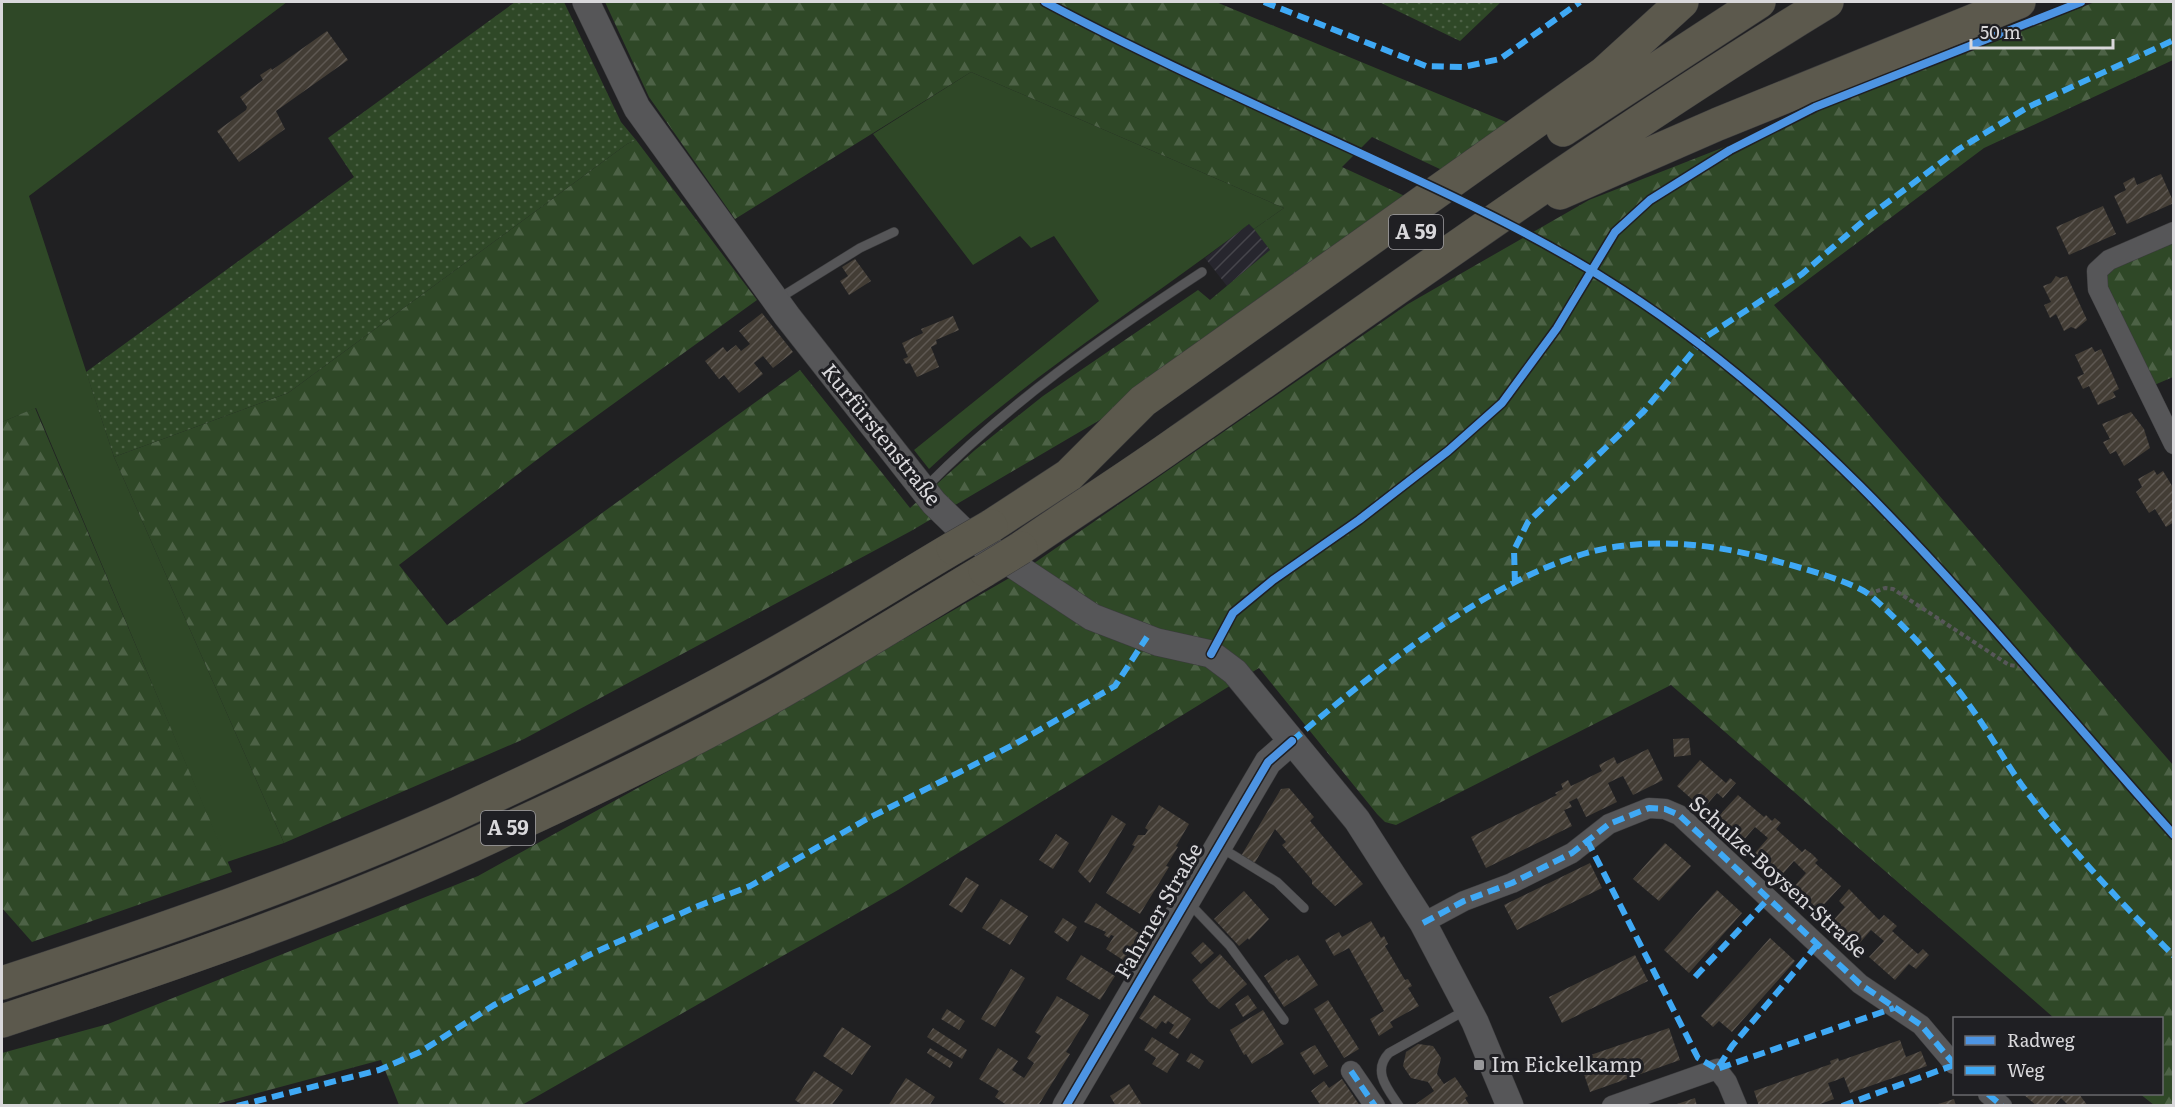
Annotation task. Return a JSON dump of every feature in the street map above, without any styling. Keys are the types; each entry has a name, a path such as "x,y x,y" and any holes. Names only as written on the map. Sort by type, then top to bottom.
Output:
{"highway":[{"path":"1076,468 1143,401 1604,73 1682,2"},
{"name":"A 59","path":"2,983 184,922 316,872 455,814 624,733 790,646 991,526 1618,91 1759,2"},
{"name":"A 59","path":"2,1022 164,968 331,905 470,846 639,766 805,678 1021,548 1177,443 1479,229 1720,67 1827,2"},
{"path":"1479,229 1718,124 2019,2"}],"street":[{"name":"Kurfürstenstraße","path":"586,2 637,108 776,300 924,490 965,533 1092,617 1157,642 1211,654 1223,662 1292,741"},
{"path":"2174,232 2109,260 2097,271 2098,289 2174,444"},
{"path":"1292,741 1357,820 1423,923 1468,1008 1505,1104"},
{"name":"Fahrner Straße","path":"1066,1106 1268,762 1292,741"},
{"name":"Schulze-Boysen-Straße","path":"1423,923 1464,901 1512,883 1572,854 1609,824 1649,808 1665,809 1679,815 1860,984 1921,1025 1953,1063"},
{"path":"1612,1106 1717,1069 1727,1082 1737,1106"},
{"path":"1351,1071 1375,1106"},
{"path":"1989,1095 2002,1106"}],"lane":[{"path":"776,300 860,248 894,232"},
{"path":"924,490 985,429 1035,389 1081,354 1202,272"},
{"path":"1218,846 1277,882 1304,908"},
{"path":"1187,900 1230,946 1284,1020"},
{"path":"1399,1106 1383,1081 1379,1067 1383,1059 1389,1053 1468,1008"}],"path":[{"path":"1869,594 1885,588 1893,589 2009,665 2026,667"}],"shaded area":[{"path":"1250,223 1270,250 1227,286 1205,258"}],"green space":[{"path":"2,2 287,2 29,196 114,457 284,843 227,862 36,408 2,422"},
{"path":"515,2 564,2 621,122 636,140 627,144 288,393 114,457 86,372 354,177 328,138"},
{"path":"605,2 1216,2 1511,124 1444,171 1372,137 1342,167 1407,197 1105,417 911,531 524,739 284,843 114,457 288,393 627,144 636,140 757,300 555,446 399,565 447,625 800,370 910,508 975,450 1043,396 1198,290 1210,300 1270,250 1254,229 1284,208 971,72 735,219 649,97"},
{"path":"1379,2 1501,2 1460,41"},
{"path":"2095,2 2173,2 2173,60 1984,148 1774,305 2173,765 2173,1105 2154,1105 2141,1095 2163,1095 2163,1017 2053,1017 1671,685 1396,825 1385,822 1377,814 1259,668 898,890 522,1105 399,1105 381,1060 213,1105 2,1106 2,1053 108,1024 478,876 801,698 1030,566 1408,304 1589,200"},
{"path":"971,72 1284,208 1254,229 1249,224 1045,372 1005,403 929,469 914,450 1099,301 1054,236 1031,248 1020,236 973,265 873,134"},
{"path":"2173,232 2173,377 2145,389 2098,289 2109,260"},
{"path":"35,408 232,872 32,942 2,908 2,422"}],"building":[{"path":"327,31 348,60 276,111 285,129 239,162 217,131 246,110 247,107 240,97 263,80 260,75 271,68 272,70"},
{"path":"2161,174 2174,203 2127,224 2114,196 2126,190 2123,183 2134,177 2137,185"},
{"path":"2103,206 2116,234 2069,255 2056,227"},
{"path":"855,259 871,281 849,295 840,281 848,276 842,267"},
{"path":"2056,276 2060,278 2067,276 2087,320 2076,329 2071,327 2064,331 2056,314 2050,318 2044,305 2051,302 2043,286 2051,283"},
{"path":"762,313 793,352 773,368 763,356 754,363 763,374 739,393 724,375 719,379 705,361 723,347 727,352 736,345 741,351 750,344 739,331"},
{"path":"953,316 959,330 936,340 937,344 931,347 939,367 917,377 910,363 906,364 903,359 908,357 902,343 923,333 921,329"},
{"path":"2092,347 2095,352 2101,349 2119,389 2113,392 2116,397 2098,405 2089,386 2083,389 2077,377 2084,374 2075,355"},
{"path":"2131,412 2144,429 2150,448 2124,466 2116,451 2110,454 2103,442 2110,439 2102,424"},
{"path":"2154,470 2157,475 2163,471 2174,489 2174,522 2166,527 2155,509 2149,513 2136,492 2142,487 2138,479"},
{"path":"1689,738 1691,755 1674,757 1673,739"},
{"path":"1648,749 1663,780 1633,795 1623,776 1616,779 1608,783 1617,802 1586,817 1577,798 1569,802 1572,807 1564,810 1572,826 1486,868 1471,837 1557,795 1555,793 1563,789 1561,784 1568,780 1571,786 1602,771 1599,765 1614,757 1617,764"},
{"path":"1700,760 1726,783 1730,778 1736,783 1723,798 1717,793 1703,809 1677,786"},
{"path":"1289,788 1314,817 1310,821 1363,884 1335,906 1312,884 1312,880 1282,845 1286,842 1275,829 1254,864 1241,856 1281,789"},
{"path":"1738,795 1764,817 1766,815 1772,821 1775,818 1781,823 1776,829 1802,852 1805,849 1812,854 1818,860 1815,863 1841,886 1818,911 1792,889 1806,873 1794,861 1780,877 1754,854 1768,838 1755,827 1741,843 1715,820"},
{"path":"1159,805 1189,824 1166,866 1169,867 1140,914 1106,893 1135,846 1132,845 1138,835 1145,835 1148,830 1145,828"},
{"path":"1112,815 1126,824 1090,883 1078,871"},
{"path":"1056,834 1069,843 1053,869 1039,860"},
{"path":"1665,843 1691,866 1659,901 1633,879"},
{"path":"1590,863 1602,888 1517,930 1504,905"},
{"path":"966,877 979,885 962,913 949,905"},
{"path":"1849,889 1879,920 1884,915 1897,926 1892,931 1918,954 1923,949 1929,955 1916,969 1909,964 1895,980 1869,957 1884,941 1871,930 1857,946 1831,923 1845,907 1839,901"},
{"path":"1717,890 1742,913 1689,973 1664,950"},
{"path":"1244,891 1269,919 1249,940 1248,938 1239,946 1214,919"},
{"path":"1001,899 1028,916 1010,945 982,928"},
{"path":"1096,903 1143,936 1126,962 1106,949 1114,936 1111,935 1109,938 1104,935 1106,932 1084,922"},
{"path":"1063,918 1077,927 1068,942 1054,932"},
{"path":"1371,921 1381,938 1384,936 1388,944 1385,946 1405,980 1408,979 1412,986 1408,988 1419,1006 1390,1022 1393,1027 1379,1036 1370,1019 1384,1011 1349,948 1334,956 1325,940 1339,932 1342,937"},
{"path":"1770,938 1795,961 1732,1032 1719,1021 1713,1027 1701,1016"},
{"path":"1203,942 1214,953 1201,964 1191,953"},
{"path":"1220,954 1247,984 1219,1009 1209,1002 1192,980"},
{"path":"1081,955 1115,976 1100,1000 1066,979"},
{"path":"1298,955 1318,985 1284,1007 1264,976 1287,959 1288,961"},
{"path":"1635,955 1648,981 1562,1023 1549,997"},
{"path":"1011,969 1025,978 995,1027 981,1019"},
{"path":"1154,995 1191,1019 1178,1039 1169,1033 1174,1025 1168,1021 1166,1024 1162,1021 1156,1029 1139,1018"},
{"path":"1248,995 1257,1008 1243,1017 1235,1004"},
{"path":"1057,996 1089,1015 1066,1052 1070,1054 1038,1106 1008,1106 995,1097 999,1091 979,1079 998,1048 1018,1061 1012,1070 1024,1078 1034,1063 1027,1058 1041,1036 1035,1032"},
{"path":"1328,1000 1359,1049 1344,1058 1314,1009"},
{"path":"947,1009 965,1021 959,1030 941,1019"},
{"path":"1263,1010 1284,1044 1252,1064 1246,1054 1244,1055 1230,1030"},
{"path":"842,1027 871,1046 852,1075 823,1056"},
{"path":"933,1028 967,1050 962,1059 927,1037"},
{"path":"1669,1028 1680,1060 1590,1092 1579,1059"},
{"path":"1152,1037 1179,1054 1167,1073 1152,1064 1156,1058 1144,1050"},
{"path":"1900,1040 1906,1057 1921,1051 1927,1066 1850,1093 1844,1077 1828,1083 1834,1099 1815,1106 1759,1106 1754,1091 1831,1064 1830,1061 1838,1058 1839,1061"},
{"path":"1418,1044 1433,1046 1441,1058 1437,1074 1444,1084 1455,1077 1468,1096 1465,1098 1470,1106 1413,1106 1434,1091 1428,1082 1411,1078 1403,1066 1406,1052"},
{"path":"1315,1045 1328,1066 1314,1075 1300,1053"},
{"path":"930,1048 953,1062 950,1068 927,1053"},
{"path":"1191,1053 1204,1061 1199,1069 1186,1061"},
{"path":"814,1071 843,1090 831,1106 804,1106 795,1100"},
{"path":"906,1078 935,1097 929,1106 888,1106"},
{"path":"1342,1079 1360,1106 1321,1106 1311,1091 1324,1081 1329,1088"},
{"path":"1129,1084 1143,1106 1116,1106 1110,1096"},
{"path":"2024,1095 2080,1095 2088,1106 2069,1106 2061,1098 2054,1106 2037,1106"},
{"path":"1695,1098 1697,1106 1674,1106 1674,1105"},
{"path":"1954,1099 1956,1106 1935,1106 1935,1105"}],"marked path":[{"path":"1264,2 1426,66 1463,67 1500,59 1580,2"},
{"path":"1515,583 1514,550 1528,522 1644,411 1704,338 1802,274 1868,217 1959,149 2028,107 2174,40"},
{"path":"1292,741 1362,683 1446,622 1535,572 1579,555 1641,544 1700,546 1757,556 1852,585 1871,596 1886,610 1916,640 1957,688 2021,784 2056,829 2174,956"},
{"path":"237,1106 379,1070 420,1052 494,1005 589,955 693,908 750,886 865,820 1015,744 1115,686 1147,637"},
{"path":"1423,923 1464,901 1512,883 1572,853 1609,824 1649,808 1665,809 1679,815 1860,984 1921,1025 1953,1063"},
{"path":"1587,840 1698,1058 1717,1069"},
{"path":"1695,977 1767,900"},
{"path":"1817,945 1732,1046 1717,1069 1894,1008"},
{"path":"1842,1106 1953,1065"},
{"path":"1351,1071 1375,1106"},
{"path":"1989,1095 2002,1106"}],"cycle path":[{"path":"1045,2 1179,69 1516,228 1621,289 1701,345 1776,407 1847,473 1915,543 2174,835"},
{"path":"1211,654 1233,613 1273,580 1359,520 1448,451 1502,403 1557,328 1615,232 1650,200 1730,150 1815,107 2081,2"},
{"path":"1066,1106 1268,762 1292,741"}],"place":[{"name":"Im Eickelkamp","path":"1479,1065"}]}
